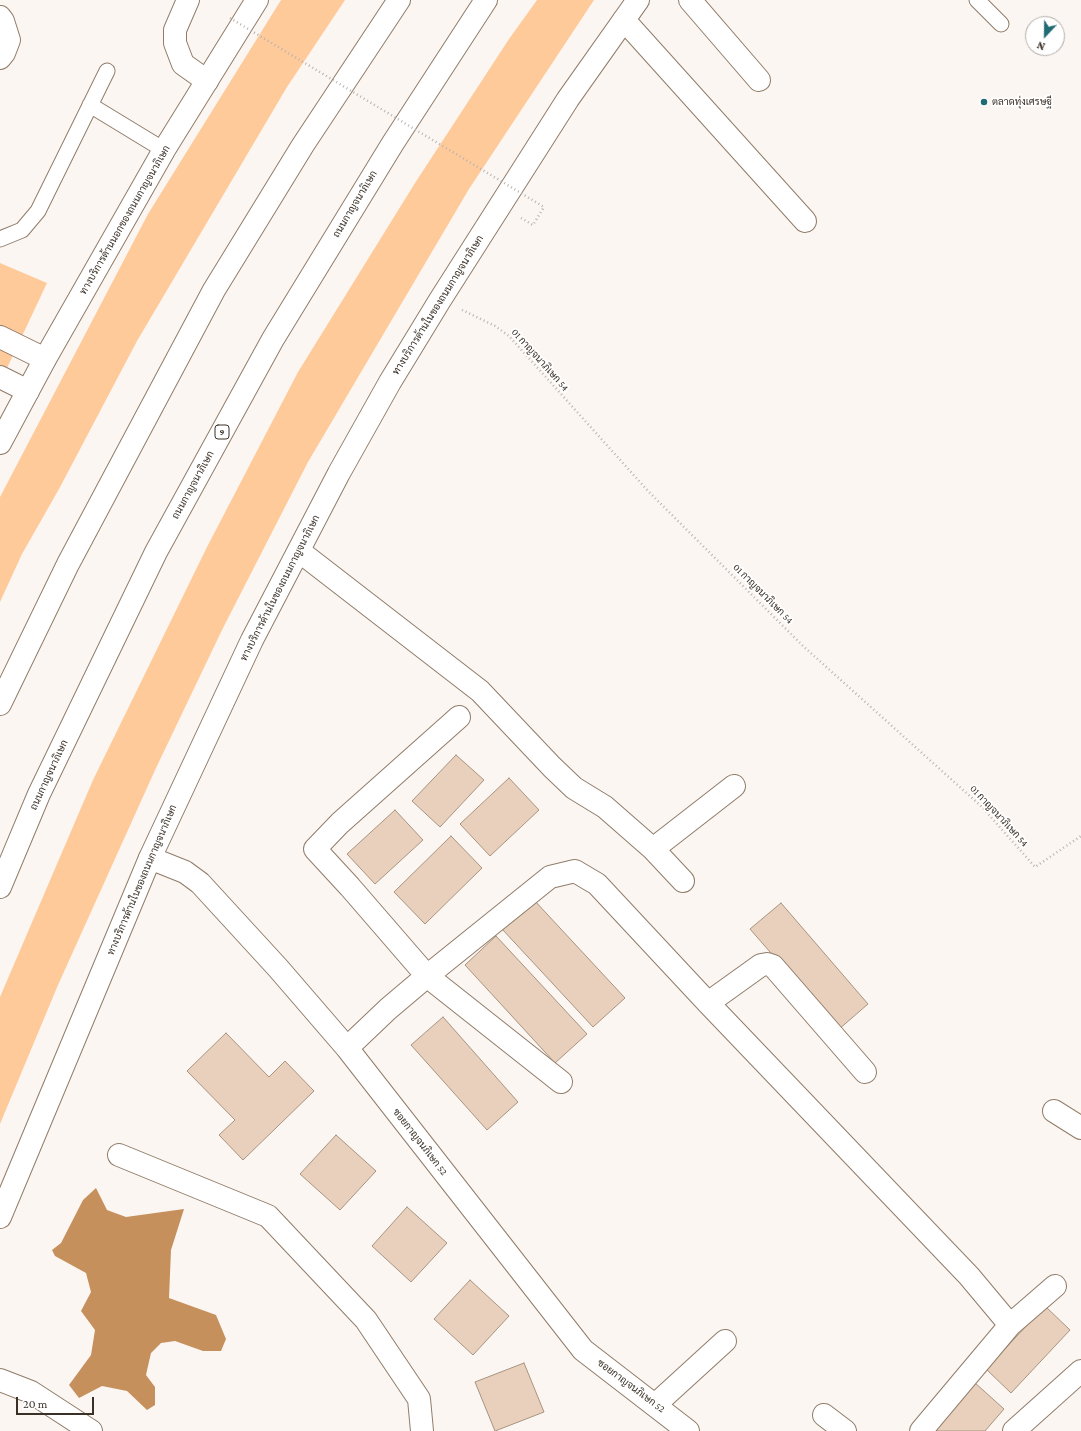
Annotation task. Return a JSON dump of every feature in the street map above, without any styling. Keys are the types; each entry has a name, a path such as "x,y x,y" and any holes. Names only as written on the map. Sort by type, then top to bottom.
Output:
{"main road":[{"path":"188,0 175,30 175,43 183,64 207,81"},
{"name":"ทางบริการด้านนอกของถนนกาญจนาภิเษก","path":"0,443 45,359 164,150 256,0"},
{"path":"0,704 68,564 214,290 302,145 399,0"},
{"name":"ถนนกาญจนาภิเษก","path":"0,887 39,794 156,552 273,339 393,143 486,0"},
{"name":"ทางบริการด้านในของถนนกาญจนาภิเษก","path":"0,1217 150,858 242,661 339,473 386,388 440,300 568,99 638,0"},
{"path":"690,0 759,80"},
{"path":"0,17 3,21 9,40 4,53 0,58"},
{"path":"624,20 805,221"},
{"path":"0,337 45,359"},
{"path":"0,376 28,391"},
{"path":"299,551 480,691 574,788 605,807 653,849 683,881"},
{"path":"459,717 340,823 315,849 427,976 561,1082"},
{"path":"653,849 734,786"},
{"name":"ซอยกาญจนภิเษก 52","path":"150,858 185,872 200,883 278,968 347,1048 583,1350 656,1404 688,1431"},
{"path":"347,1048 388,1009 427,976 550,877 575,871 597,884 708,1003 969,1276 1010,1325"},
{"path":"708,1003 760,965 767,964 773,966 865,1072"},
{"path":"1054,1111 1081,1128"},
{"path":"119,1155 268,1216 366,1320 420,1399 422,1431"},
{"path":"921,1431 1010,1325 1055,1286"},
{"path":"656,1404 725,1341"},
{"path":"1014,1431 1081,1371"},
{"path":"0,1380 31,1392 91,1431"},
{"path":"824,1415 845,1431"}],"lane":[{"path":"977,0 1001,24"},
{"path":"0,239 22,230 38,211 107,71"},
{"path":"90,105 164,150"}],"path":[{"path":"230,18 544,207"},
{"name":"01 กาญจนาภิเษก 54","path":"440,300 484,321 509,336 648,491 803,646 982,807 1035,867 1081,836"}],"shaded area":[{"path":"281,0 345,0 287,87 137,341 59,489 22,554 0,602 0,497 148,214"},
{"path":"537,0 594,0 469,189 308,462 222,630 156,768 58,985 0,1124 0,997 93,780 207,547 298,372 415,183 509,39"},
{"path":"0,263 47,283 0,383"},
{"path":"96,1188 107,1210 126,1217 184,1209 171,1250 169,1298 216,1315 226,1339 221,1351 203,1351 175,1341 161,1343 151,1353 146,1375 155,1387 155,1405 147,1410 127,1391 102,1386 79,1398 69,1385 91,1355 95,1330 81,1311 91,1292 86,1273 55,1256 52,1250 61,1243 83,1200"}],"building":[{"path":"456,755 484,780 440,827 412,801"},
{"path":"509,778 539,810 490,856 460,824"},
{"path":"395,810 423,840 375,884 347,854"},
{"path":"451,836 482,868 425,924 394,892"},
{"path":"534,900 625,998 593,1027 502,929"},
{"path":"781,903 868,1004 838,1030 750,929"},
{"path":"496,936 587,1034 555,1063 465,965"},
{"path":"443,1017 518,1102 487,1130 411,1045"},
{"path":"226,1033 269,1077 285,1061 314,1091 243,1160 219,1135 235,1120 187,1071"},
{"path":"336,1135 376,1171 340,1210 300,1174"},
{"path":"407,1207 447,1243 411,1282 372,1246"},
{"path":"470,1280 509,1316 473,1355 434,1319"},
{"path":"1045,1306 1070,1330 1011,1393 986,1369"},
{"path":"524,1363 544,1412 495,1431 475,1382"},
{"path":"974,1382 1004,1409 985,1431 930,1431"}],"place":[{"name":"ตลาดทุ่งเศรษฐี","path":"984,102"}]}
